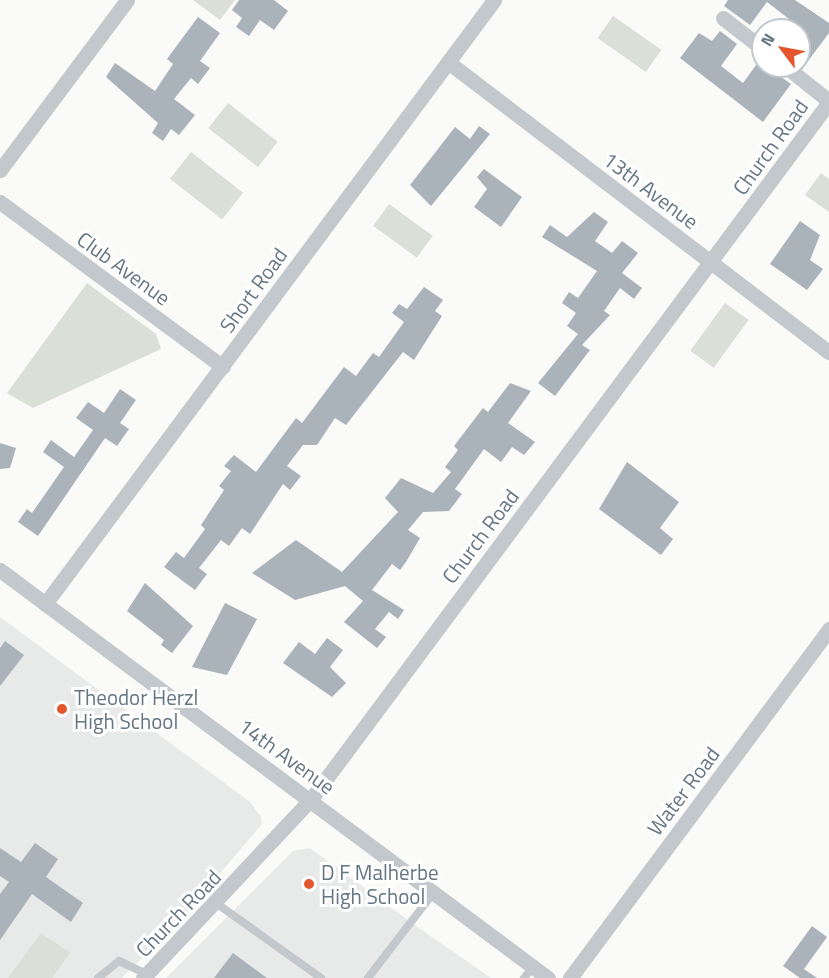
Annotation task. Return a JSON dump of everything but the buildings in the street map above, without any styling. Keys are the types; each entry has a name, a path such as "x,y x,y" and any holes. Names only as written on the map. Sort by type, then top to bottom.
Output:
{"street":[{"path":"0,170 127,0"},
{"name":"Short Road","path":"45,604 494,0"},
{"path":"723,18 751,40"},
{"name":"13th Avenue","path":"448,62 829,352"},
{"path":"800,78 829,101"},
{"name":"Church Road","path":"145,976 216,903 311,799 829,101"},
{"name":"Club Avenue","path":"0,202 223,367"},
{"name":"14th Avenue","path":"0,570 434,892 528,972 548,978"},
{"name":"Water Road","path":"570,978 829,629"}],"lane":[{"path":"368,978 434,892"},
{"path":"216,903 321,978"},
{"path":"98,978 119,962 145,976"}],"shaded area":[{"path":"193,0 235,0 220,20"},
{"path":"613,16 661,50 646,72 598,38"},
{"path":"228,103 278,142 258,167 208,128"},
{"path":"191,152 243,193 222,219 170,179"},
{"path":"821,173 829,179 829,212 805,195"},
{"path":"389,204 433,236 417,258 373,226"},
{"path":"87,283 156,334 161,349 33,408 7,393"},
{"path":"725,303 748,320 714,368 690,351"},
{"name":"Theodor Herzl High School","path":"0,617 250,802 261,817 262,824 183,917 122,978 0,978"},
{"name":"D F Malherbe High School","path":"310,848 491,978 166,978 293,851"},
{"path":"41,933 70,953 52,978 8,978"}],"place":[{"name":"Theodor Herzl High School","path":"62,709"},
{"name":"D F Malherbe High School","path":"309,884"}]}
